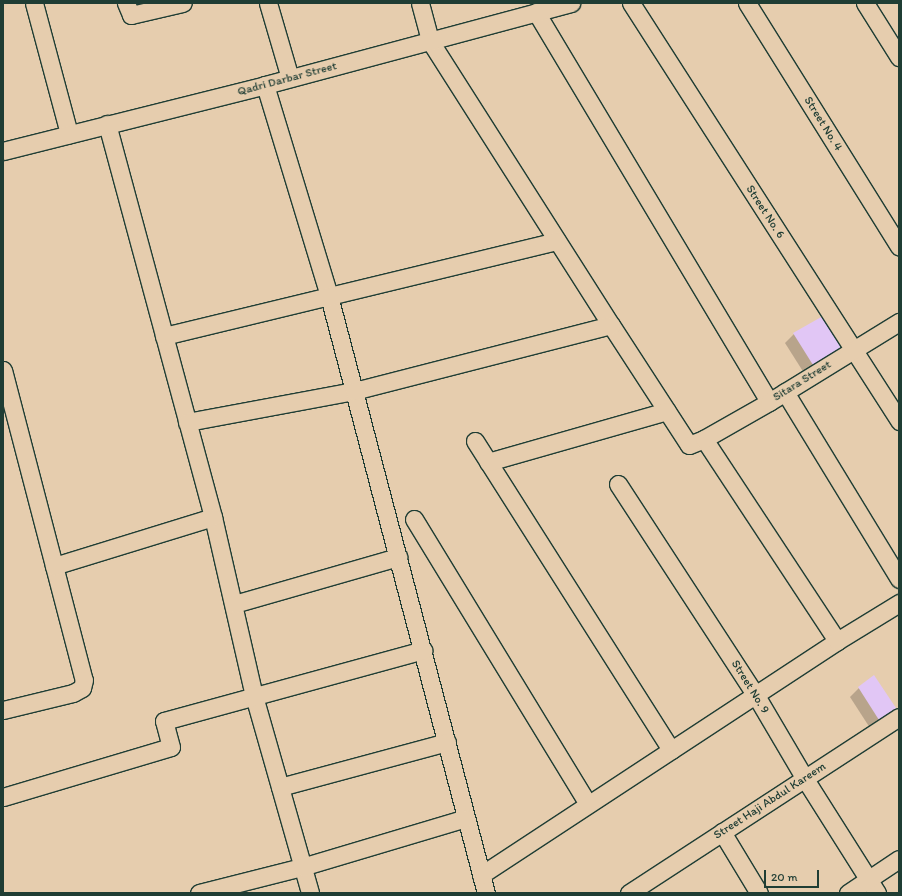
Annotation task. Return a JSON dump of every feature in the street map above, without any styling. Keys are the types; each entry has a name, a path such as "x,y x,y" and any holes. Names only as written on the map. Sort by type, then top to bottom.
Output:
{"street":[{"path":"34,3 69,134"},
{"path":"126,3 131,15 183,3"},
{"path":"268,3 290,78"},
{"path":"420,3 430,41 689,445 704,439 837,641"},
{"name":"Qadri Darbar Street","path":"3,151 265,85 571,3"},
{"name":"Street No. 6","path":"631,3 899,421"},
{"name":"Street No. 4","path":"747,3 899,246"},
{"path":"865,3 899,57"},
{"path":"536,12 769,402"},
{"path":"265,85 329,296 486,893"},
{"path":"107,124 213,517 254,696 310,893"},
{"path":"164,336 557,241"},
{"name":"Sitara Street","path":"704,439 769,402 899,322"},
{"path":"187,422 354,391 611,325"},
{"path":"3,370 84,680 82,688 73,693 3,710"},
{"path":"785,392 899,579"},
{"path":"488,462 667,411"},
{"path":"475,442 670,750"},
{"name":"Street No. 9","path":"618,484 755,694 805,779 873,887"},
{"path":"54,566 213,517"},
{"path":"414,519 588,804"},
{"path":"234,604 398,557"},
{"path":"481,875 755,694 837,641 899,604"},
{"path":"3,797 171,747 164,721 423,650"},
{"name":"Street Haji Abdul Kareem","path":"639,890 722,832 805,779 897,724"},
{"path":"280,787 447,742"},
{"path":"198,893 302,867 466,818"},
{"path":"722,832 759,893"},
{"path":"848,893 873,887 899,859"}],"building":[{"path":"823,316 842,349 813,365 793,333"},
{"path":"874,675 896,708 879,720 858,687"}]}
